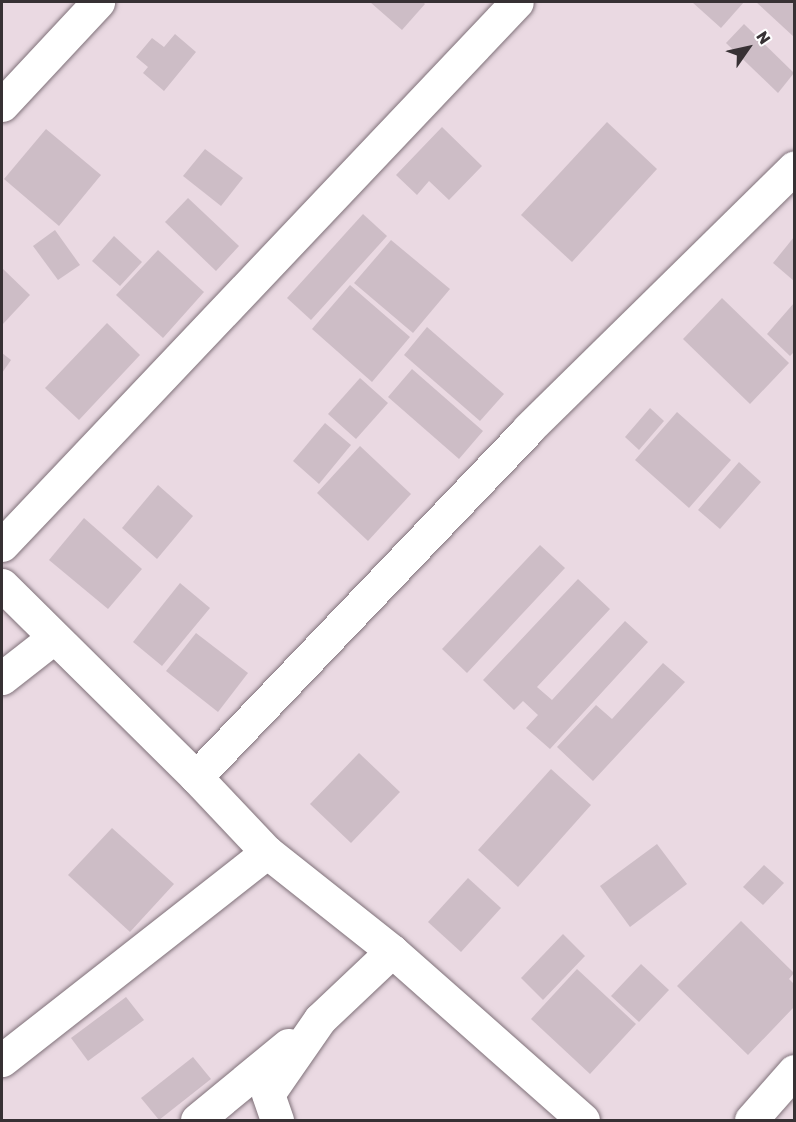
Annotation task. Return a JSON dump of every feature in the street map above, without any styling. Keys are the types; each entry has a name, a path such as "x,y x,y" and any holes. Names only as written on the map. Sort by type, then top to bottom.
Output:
{"street":[{"path":"2,105 98,2"},
{"path":"2,545 517,2"},
{"path":"196,777 528,429 795,168"},
{"path":"2,585 196,777 267,852 392,951 583,1120"},
{"path":"2,678 53,638"},
{"path":"2,1059 267,852"},
{"path":"197,1120 320,1019 392,951"},
{"path":"277,1120 268,1094 320,1019"},
{"path":"750,1120 795,1071"}],"building":[{"path":"370,2 423,2 425,4 402,30"},
{"path":"692,2 744,2 721,28"},
{"path":"756,2 794,2 794,37"},
{"path":"744,24 794,73 778,93 726,43"},
{"path":"175,34 196,52 164,91 143,73 148,67 136,57 152,38 164,47"},
{"path":"607,122 657,169 572,262 521,215"},
{"path":"442,127 482,166 449,200 429,181 417,195 396,175"},
{"path":"46,129 101,175 59,226 4,179"},
{"path":"205,149 243,178 221,206 183,176"},
{"path":"188,198 239,246 216,271 165,222"},
{"path":"363,214 387,236 311,320 287,298"},
{"path":"55,230 80,265 58,280 33,246"},
{"path":"114,236 142,262 120,286 92,261"},
{"path":"794,237 794,281 773,263"},
{"path":"391,240 450,289 413,333 354,283"},
{"path":"158,250 204,292 163,338 116,295"},
{"path":"2,268 30,295 2,325"},
{"path":"350,285 410,337 372,382 312,329"},
{"path":"722,298 789,363 750,404 683,339"},
{"path":"794,303 794,352 790,356 767,334"},
{"path":"107,323 140,355 79,420 45,388"},
{"path":"427,327 504,394 480,421 404,355"},
{"path":"2,353 11,360 2,373"},
{"path":"412,369 483,431 459,459 388,397"},
{"path":"360,378 388,403 356,439 328,414"},
{"path":"650,408 664,421 639,450 625,437"},
{"path":"677,412 731,460 689,508 635,460"},
{"path":"325,423 351,445 319,484 293,461"},
{"path":"360,446 411,494 368,541 317,493"},
{"path":"739,462 761,482 720,529 698,510"},
{"path":"158,485 193,516 157,559 122,528"},
{"path":"84,518 142,569 108,609 49,560"},
{"path":"540,545 565,568 467,673 442,649"},
{"path":"578,579 610,609 537,687 552,700 625,621 648,642 550,749 526,728 538,715 523,701 514,710 483,680"},
{"path":"180,583 210,608 162,666 133,642"},
{"path":"196,633 248,673 218,712 166,671"},
{"path":"663,663 685,682 593,781 557,747 596,705 612,719"},
{"path":"359,753 400,792 351,843 310,804"},
{"path":"551,769 591,805 518,887 478,850"},
{"path":"112,828 174,884 130,932 68,875"},
{"path":"657,844 687,884 630,927 600,886"},
{"path":"764,865 784,883 763,905 743,887"},
{"path":"468,878 501,908 461,952 428,922"},
{"path":"741,921 794,973 789,979 794,984 794,1007 748,1055 677,986"},
{"path":"563,934 585,956 543,1000 521,978"},
{"path":"641,964 669,990 639,1022 611,996"},
{"path":"577,969 636,1024 590,1074 531,1019"},
{"path":"126,997 144,1020 88,1061 71,1038"},
{"path":"193,1057 211,1079 159,1120 141,1098"}]}
